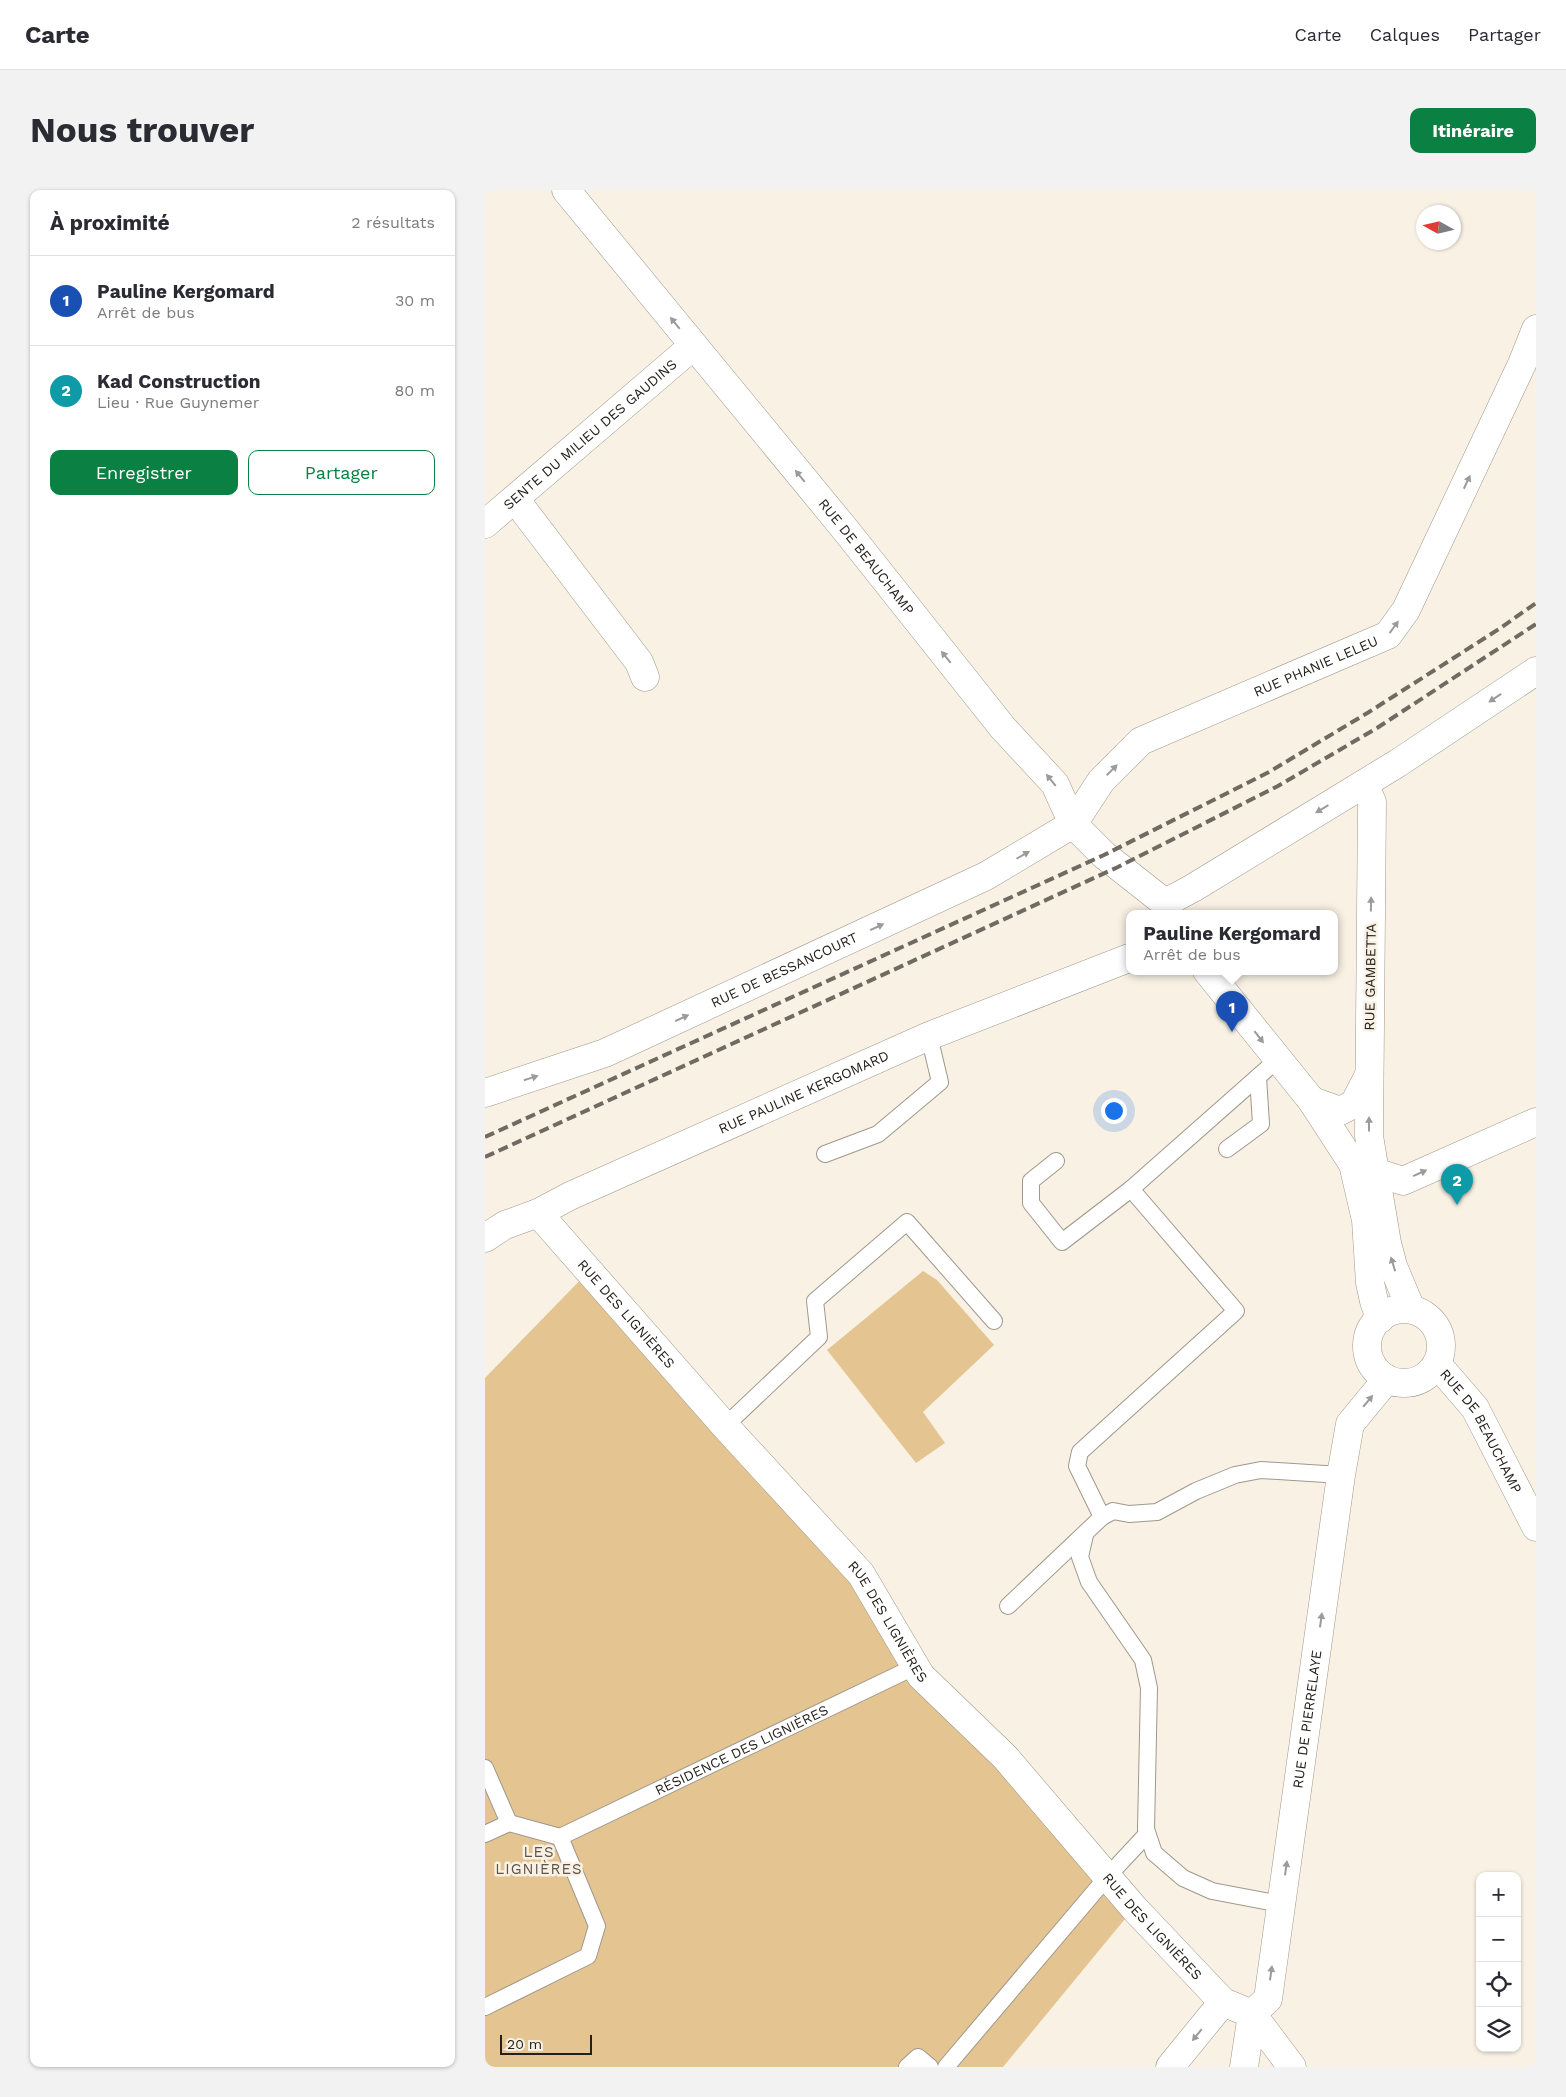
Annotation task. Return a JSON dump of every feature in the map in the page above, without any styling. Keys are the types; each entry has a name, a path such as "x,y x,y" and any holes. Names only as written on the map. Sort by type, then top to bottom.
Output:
{"street":[{"name":"RUE DE BEAUCHAMP","path":"566,190 843,528 1003,728 1055,784 1073,824 1104,855 1167,908"},
{"name":"RUE PHANIE LELEU","path":"1073,824 1101,781 1141,741 1388,635 1406,610 1522,364 1536,329"},
{"name":"SENTE DU MILIEU DES GAUDINS","path":"485,524 693,346"},
{"path":"515,499 639,662 645,677"},
{"path":"1167,908 1193,888 1364,784 1536,671"},
{"name":"RUE GAMBETTA","path":"1364,784 1372,802 1369,1136 1364,1168"},
{"name":"RUE DE BESSANCOURT","path":"486,1092 605,1054 986,876 1073,824"},
{"name":"RUE PAULINE KERGOMARD","path":"485,1238 505,1225 538,1212 929,1036 1126,959"},
{"path":"1210,975 1268,1068 1311,1101 1364,1168 1393,1266 1411,1309"},
{"path":"1311,1101 1340,1111 1354,1104 1369,1075"},
{"path":"1364,1168 1403,1181 1536,1122"},
{"path":"1364,1168 1371,1283 1374,1301 1380,1318"},
{"name":"RUE DES LIGNIÈRES","path":"538,1212 725,1426 861,1574 921,1676 1005,1757 1107,1877 1223,2002 1251,2014"},
{"path":"1411,1309 1421,1313 1432,1322 1440,1334 1441,1349 1437,1364 1429,1375 1415,1382 1401,1384 1387,1379 1376,1370 1369,1358 1367,1344 1371,1330 1380,1318 1392,1311 1411,1309"},
{"name":"RUE DE BEAUCHAMP","path":"1437,1364 1475,1408 1536,1527"},
{"name":"RUE DE PIERRELAYE","path":"1251,2014 1268,1999 1341,1475 1350,1424 1387,1379"},
{"path":"1170,2067 1223,2002"},
{"path":"1244,2067 1251,2014"},
{"path":"1251,2014 1292,2067"}],"lane":[{"path":"825,1154 878,1134 941,1082 929,1036"},
{"path":"1227,1149 1261,1124 1268,1068"},
{"path":"1056,1161 1031,1181 1031,1203 1062,1242 1131,1189 1268,1068"},
{"path":"1102,1516 1077,1466 1080,1452 1236,1310 1131,1189"},
{"path":"725,1426 819,1337 815,1301 907,1222 994,1321"},
{"path":"1008,1606 1085,1535 1102,1516 1113,1511 1129,1514 1157,1512 1196,1491 1235,1475 1261,1470 1341,1475"},
{"path":"1085,1535 1080,1557 1089,1582 1143,1660 1145,1669 1149,1688 1147,1834 1154,1853 1183,1878 1213,1891 1281,1904"},
{"name":"RÉSIDENCE DES LIGNIÈRES","path":"560,1837 910,1669 921,1676"},
{"path":"485,1768 509,1823"},
{"path":"485,1834 509,1823 560,1837 597,1926 588,1956 485,2007"},
{"path":"946,2067 1107,1877 1147,1834"},
{"path":"907,2067 918,2057 930,2067"}],"shaded area":[{"path":"590,1270 1134,1908 1003,2067 485,2067 485,1378"},
{"path":"923,1271 937,1280 994,1345 923,1412 945,1443 916,1463 827,1350"}],"railway":[{"path":"485,1137 1104,855 1269,772 1369,712 1499,629 1536,603"},
{"path":"485,1157 1118,867 1278,786 1377,728 1536,624"}],"place":[{"name":"Pauline Kergomard","path":"1232,1032"},
{"name":"Kad Construction","path":"1457,1205"}],"district":[{"name":"LES LIGNIÈRES","path":"539,1860"}]}
